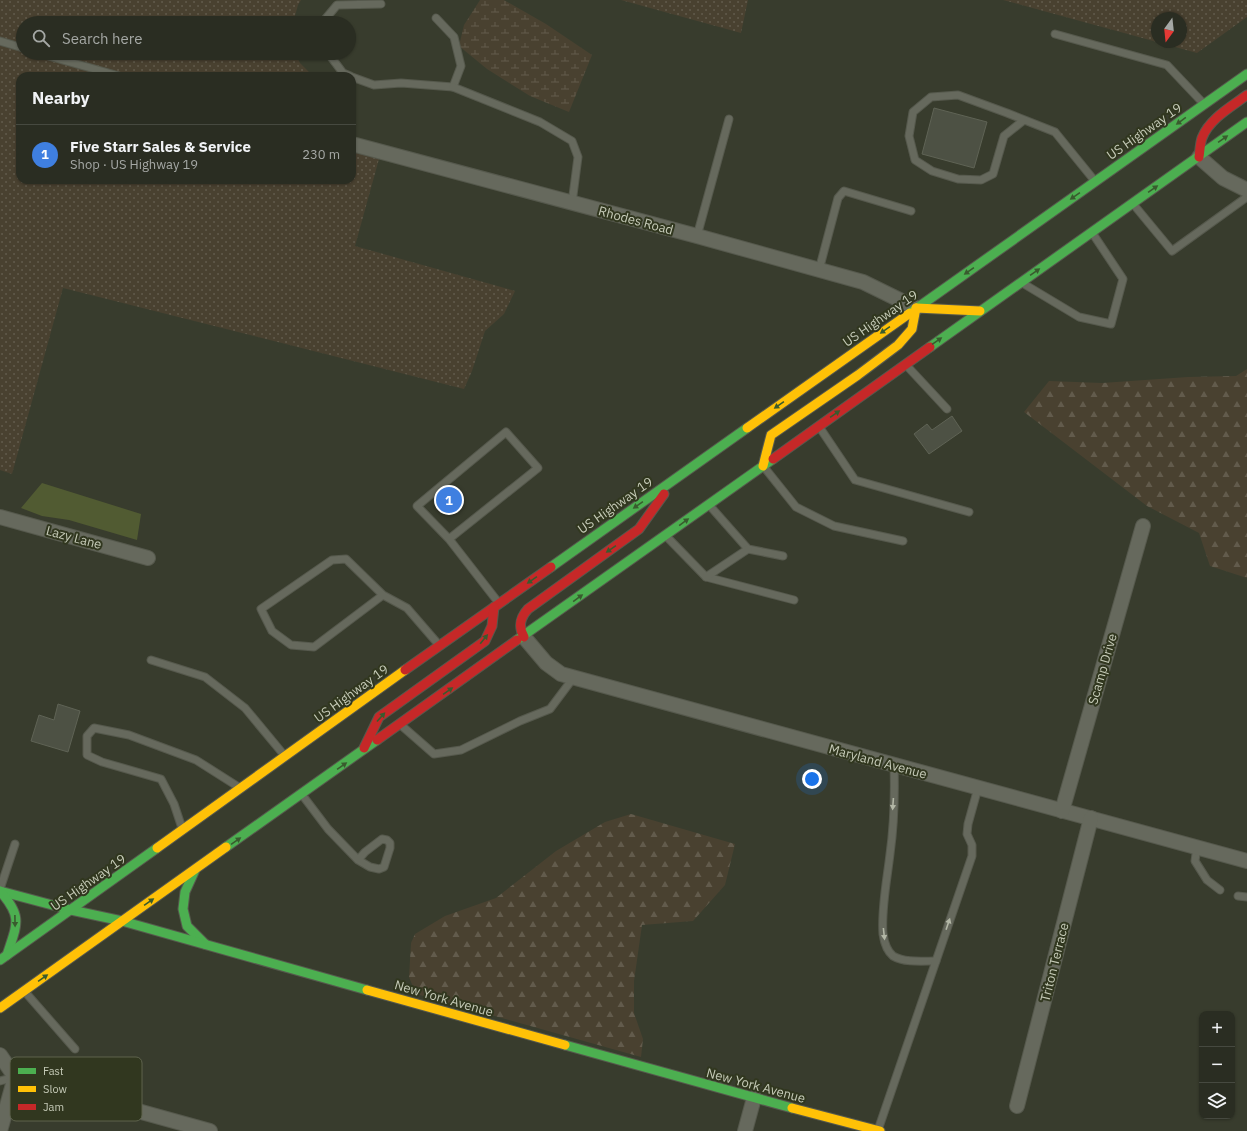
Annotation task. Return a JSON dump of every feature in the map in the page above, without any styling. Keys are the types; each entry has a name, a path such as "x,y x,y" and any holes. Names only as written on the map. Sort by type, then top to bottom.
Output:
{"main road":[{"name":"US Highway 19","path":"4,957 1247,74"},
{"path":"1199,156 1201,139 1207,128 1216,119 1247,96"},
{"path":"0,1008 1247,122"},
{"path":"762,466 771,435 852,380 898,345 912,329 916,308 980,311"},
{"path":"524,637 519,629 523,614 639,529 674,480"},
{"path":"362,751 379,717 484,641 492,626 497,606"},
{"path":"196,869 185,892 183,909 187,926 205,944"},
{"path":"0,890 13,906 15,917 15,928 4,957"},
{"name":"New York Avenue","path":"0,890 71,910 122,921 754,1098 879,1131"}],"street":[{"name":"Rhodes Road","path":"356,145 863,282 916,308"},
{"path":"1199,156 1223,178 1247,190"},
{"name":"Lazy Lane","path":"0,517 148,558"},
{"name":"Scamp Drive","path":"1062,811 1143,526"},
{"name":"Maryland Avenue","path":"524,637 546,663 561,674 1247,861"},
{"name":"Triton Terrace","path":"1018,1106 1092,818"},
{"path":"0,1055 10,1069"},
{"path":"0,1131 10,1097"},
{"path":"745,1131 754,1098"},
{"path":"142,1112 210,1131"}],"lane":[{"path":"328,16 337,5 381,4"},
{"path":"436,18 454,37 461,66 453,87"},
{"path":"1054,34 1167,65 1204,104"},
{"path":"0,41 16,46"},
{"path":"63,60 105,72"},
{"path":"333,60 342,72"},
{"path":"356,78 374,85 401,83 453,87 540,122 572,141 578,157 572,203"},
{"path":"1024,120 1004,136 993,174 982,180 958,178 932,171 915,160 909,136 913,112 931,97 958,95 1024,120 1055,132 1095,181"},
{"path":"697,236 729,119"},
{"path":"819,270 838,198 844,191 911,212"},
{"path":"1132,204 1172,251 1247,197"},
{"path":"1021,282 1079,317 1112,324 1123,279 1092,232"},
{"path":"906,364 947,409"},
{"path":"818,426 855,480 969,512"},
{"path":"449,539 538,468 506,432 417,506 449,539 497,606"},
{"path":"762,466 796,507 834,526 903,541"},
{"path":"709,504 748,550 782,556"},
{"path":"665,536 706,577 794,600"},
{"path":"706,577 748,550"},
{"path":"383,595 314,647 291,645 272,631 261,609 332,560 346,560 383,595 406,608 440,646"},
{"path":"151,660 205,677 245,708 286,756"},
{"path":"400,724 434,754 462,750 520,721 550,709 574,677"},
{"path":"183,830 174,804 161,779 102,762 87,755 86,736 94,728 130,735 196,760 240,789"},
{"path":"894,765 895,782 891,845 884,903 883,934 887,948 893,956 904,959 936,961"},
{"path":"879,1131 972,856 972,845 967,834 968,824 978,788"},
{"path":"302,794 328,829 358,860 370,867 379,869 384,867 390,848 390,843 387,840 382,839 365,852 358,860"},
{"path":"0,890 15,844"},
{"path":"1196,847 1194,861 1206,880 1220,890"},
{"path":"1238,896 1247,897"},
{"path":"24,991 75,1049"},
{"path":"0,1081 10,1078"}],"green space":[{"path":"0,0 301,0 295,16 16,16 16,60 298,60 309,72 16,72 16,184 356,184 356,153 379,159 355,246 515,291 504,314 485,331 472,371 464,389 63,288 12,474 0,470"},
{"path":"480,0 504,0 546,24 592,55 569,112 530,96 487,69 459,46 464,25"},
{"path":"621,0 748,0 741,33"},
{"path":"1003,0 1247,0 1247,17 1197,53 1179,48 1187,48 1187,12 1151,12 1151,40"},
{"path":"1247,369 1247,578 1210,566 1199,533 1147,506 1024,412 1049,381 1102,383 1188,377 1236,376"},
{"path":"631,814 735,844 725,885 693,921 642,925 634,981 634,1013 643,1039 641,1057 416,994 409,977 411,943 415,934 445,916 496,898 556,851 605,822"}],"shaded area":[{"path":"42,483 141,514 137,540 69,520 42,516 21,508"}],"building":[{"path":"934,108 987,122 974,168 922,154"},
{"path":"952,416 962,431 929,454 914,434 927,424 932,430"},
{"path":"58,704 80,711 68,752 31,741 39,715 54,720"}],"traffic: fast":[{"path":"910,313 1247,74"},
{"path":"930,347 1247,122"},
{"path":"551,567 747,428"},
{"path":"517,640 773,459"},
{"path":"226,847 377,740"},
{"path":"0,960 157,848"},
{"path":"195,870 185,892 183,909 187,926 205,944"},
{"path":"0,891 71,910 122,921 367,990"},
{"path":"0,891 12,908 16,921 7,955"},
{"path":"565,1045 792,1108"}],"traffic: slow":[{"path":"916,308 980,311"},
{"path":"763,466 771,435 858,375 898,345 912,329 916,308"},
{"path":"747,428 910,313"},
{"path":"157,848 405,670"},
{"path":"0,1008 226,847"},
{"path":"367,990 565,1045"},
{"path":"792,1108 880,1131"}],"traffic: jam":[{"path":"1199,157 1200,145 1205,131 1215,119 1247,95"},
{"path":"773,459 930,347"},
{"path":"524,637 521,629 521,622 528,609 639,529 664,494"},
{"path":"405,670 551,567"},
{"path":"364,748 379,717 485,641 492,626 494,607"},
{"path":"377,740 517,640"}],"place":[{"name":"Five Starr Sales & Service","path":"449,500"}]}
